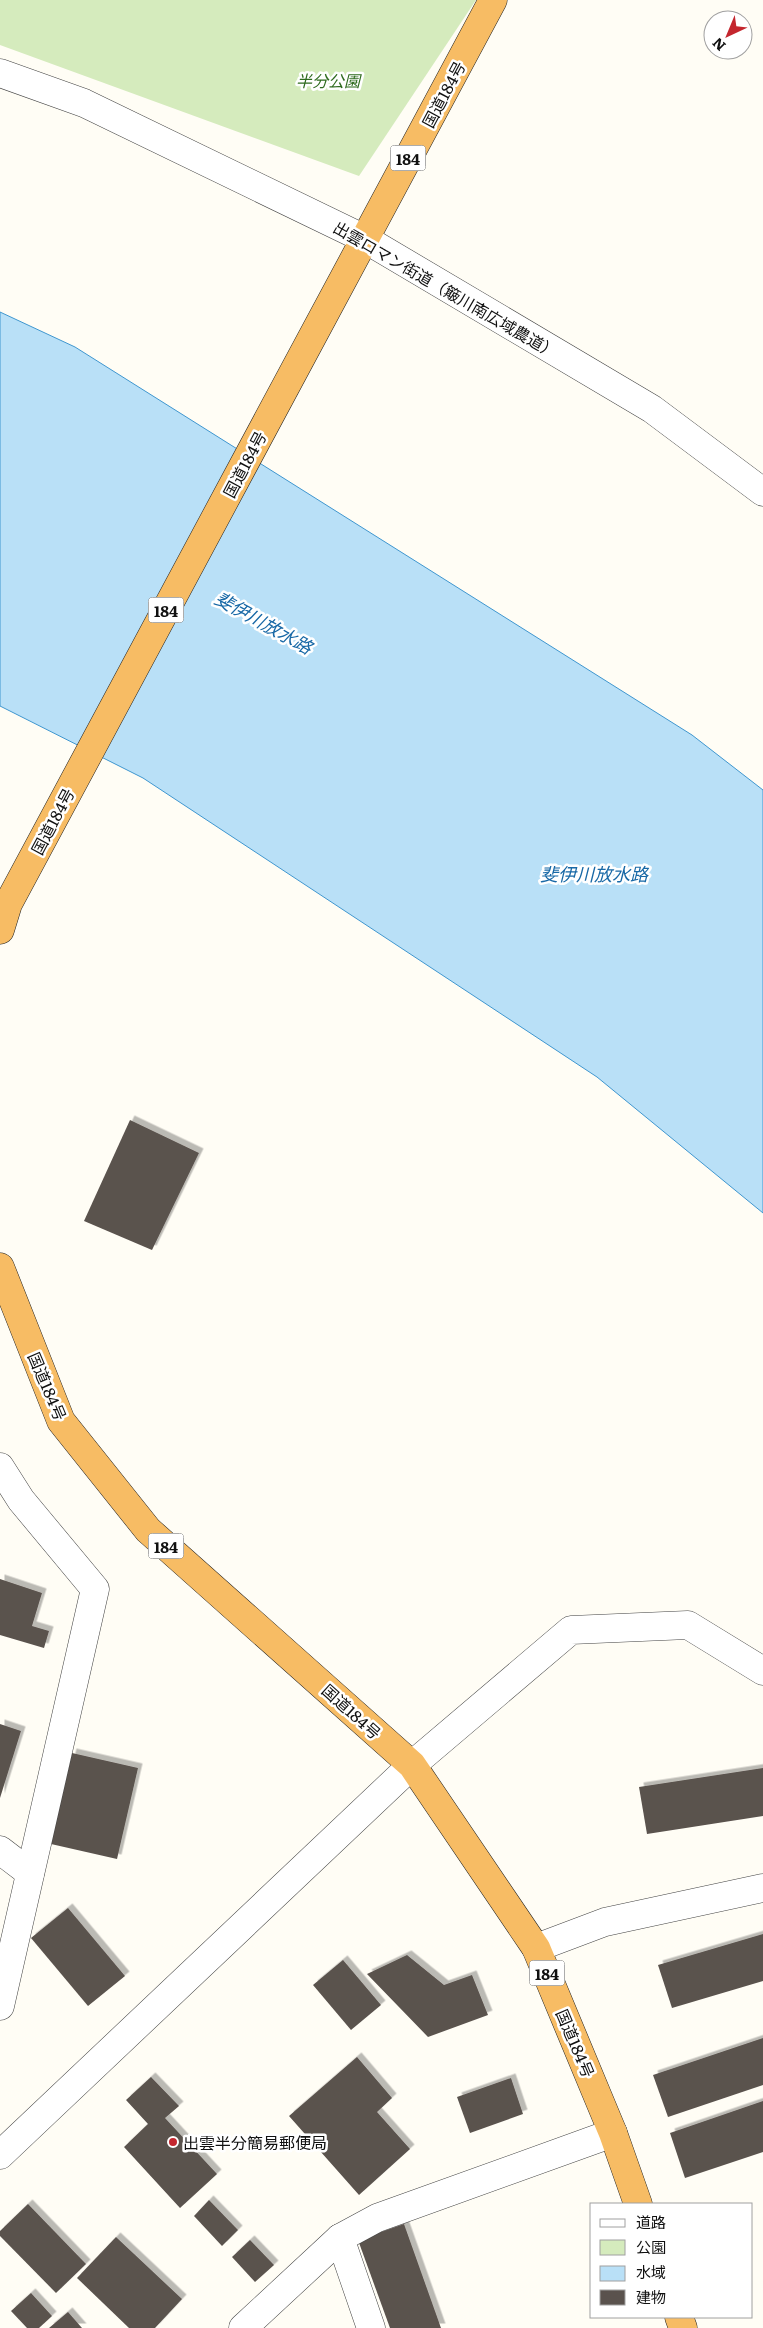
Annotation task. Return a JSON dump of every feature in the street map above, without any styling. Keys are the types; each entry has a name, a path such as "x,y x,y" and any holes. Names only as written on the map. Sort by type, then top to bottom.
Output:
{"highway":[{"name":"国道184号","path":"0,930 8,904 493,0"},
{"name":"国道184号","path":"0,1267 61,1421 148,1530 412,1765 536,1948 613,2133 638,2203"}],"street":[{"name":"出雲ロマン街道（簸川南広域農道）","path":"0,73 84,103 365,239 652,409 763,492"},
{"path":"0,1467 21,1500 95,1589 0,2006"},
{"path":"0,2155 412,1765 571,1630 688,1625 763,1671"},
{"path":"0,1850 30,1873"},
{"path":"536,1948 605,1922 763,1888"},
{"path":"243,2328 340,2238 377,2218 613,2133"},
{"path":"340,2238 371,2328"}],"green space":[{"name":"半分公園","path":"0,0 476,0 359,176 0,45"}],"water":[{"name":"斐伊川放水路","path":"0,312 75,347 692,735 763,790 763,1213 597,1077 143,778 0,706"}],"building":[{"path":"130,1120 199,1153 152,1250 84,1221"},
{"path":"0,1579 42,1593 32,1626 49,1631 44,1648 0,1635"},
{"path":"0,1724 21,1731 0,1798"},
{"path":"72,1753 138,1768 117,1859 51,1844"},
{"path":"763,1768 763,1816 647,1834 639,1787"},
{"path":"68,1908 125,1976 88,2006 31,1938"},
{"path":"763,1934 763,1981 672,2008 658,1965"},
{"path":"407,1955 444,1985 472,1975 488,2015 428,2037 367,1974"},
{"path":"343,1960 381,2005 351,2030 313,1985"},
{"path":"763,2038 763,2085 668,2117 653,2075"},
{"path":"357,2057 392,2098 377,2112 410,2149 359,2195 289,2116"},
{"path":"151,2077 179,2106 165,2118 217,2174 180,2208 124,2147 148,2124 126,2100"},
{"path":"511,2078 523,2114 470,2133 457,2097"},
{"path":"763,2101 763,2152 685,2178 670,2133"},
{"path":"209,2200 238,2230 222,2246 194,2216"},
{"path":"28,2204 86,2264 56,2293 0,2236 0,2231"},
{"path":"404,2224 441,2328 390,2328 358,2240"},
{"path":"116,2237 182,2299 155,2328 129,2328 77,2278"},
{"path":"250,2240 274,2265 255,2282 232,2257"},
{"path":"31,2293 52,2316 39,2328 27,2328 11,2311"},
{"path":"68,2312 82,2328 49,2328"}],"place":[{"name":"出雲半分簡易郵便局","path":"173,2142"}]}
